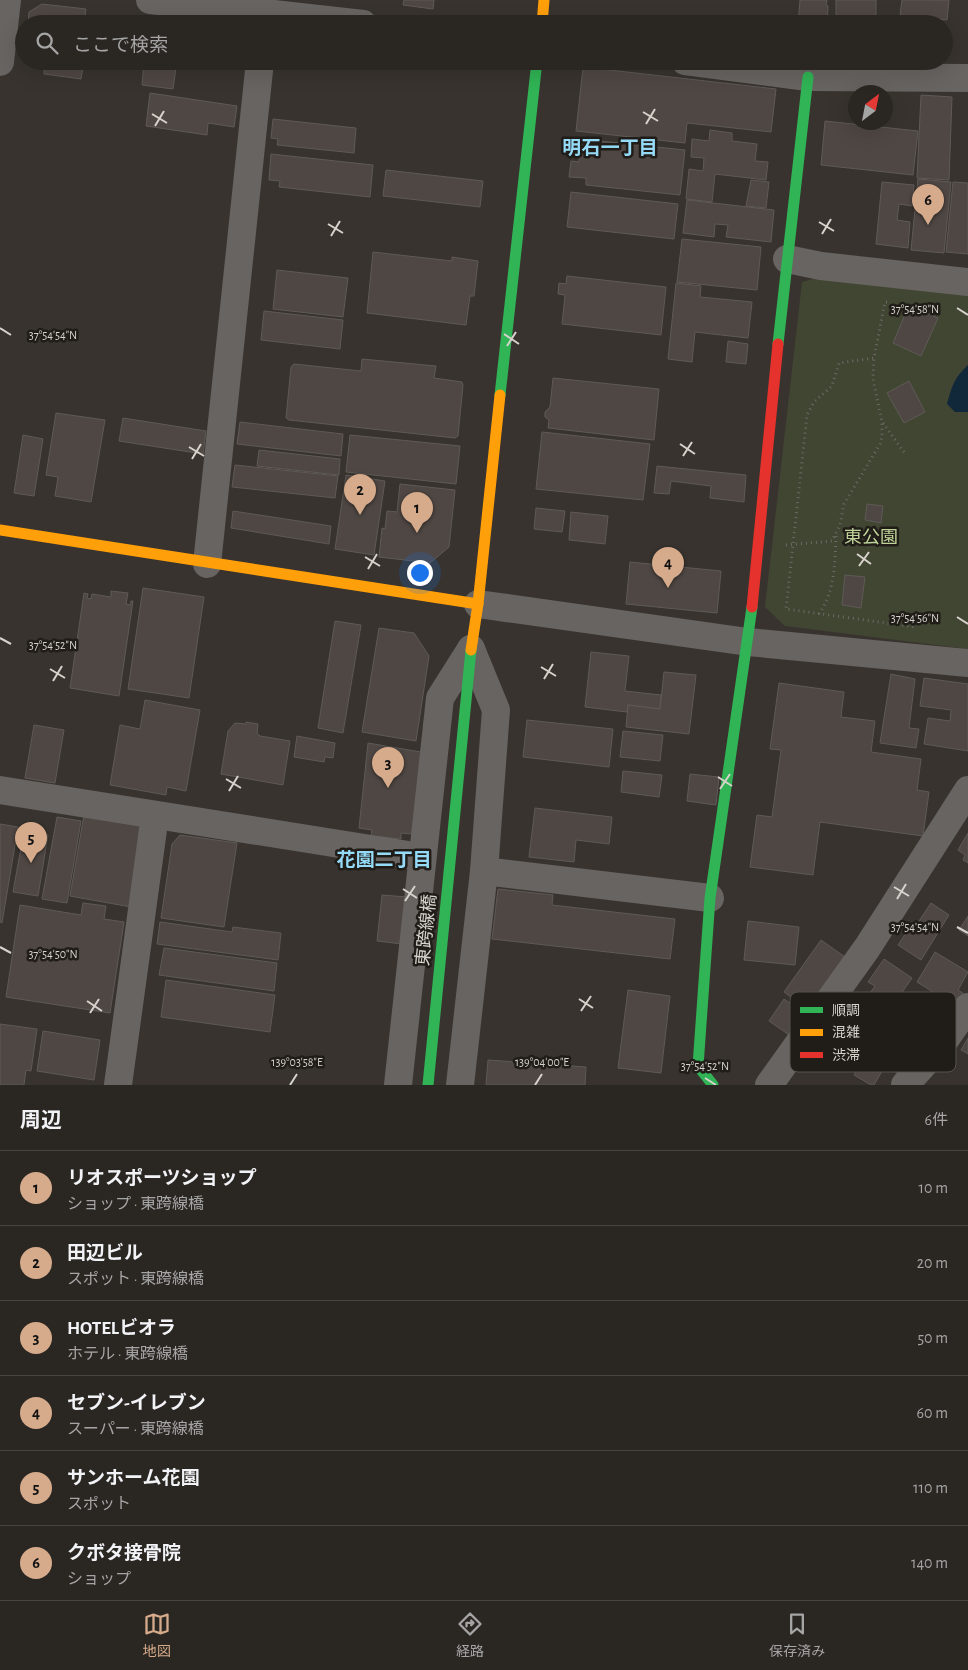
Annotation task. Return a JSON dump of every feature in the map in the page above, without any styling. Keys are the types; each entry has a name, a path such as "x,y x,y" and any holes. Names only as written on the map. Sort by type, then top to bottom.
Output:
{"street":[{"path":"0,62 7,0"},
{"path":"150,0 246,15"},
{"path":"543,15 544,0"},
{"path":"207,564 259,70"},
{"name":"東跨線橋","path":"428,1085 466,719 471,649 478,604 512,276 536,70"},
{"path":"754,70 808,77 968,78"},
{"path":"713,1085 698,1066 710,898 748,642 787,259 808,77"},
{"path":"787,259 821,266 968,282"},
{"path":"0,530 207,564 748,642 968,663"},
{"path":"398,1085 421,858 440,698 471,649"},
{"path":"460,1085 484,871 496,710 471,649"},
{"path":"0,790 421,858"},
{"path":"836,992 867,948 968,790"},
{"path":"118,1085 155,815"},
{"path":"484,871 710,898"},
{"path":"956,1024 968,1007"},
{"path":"769,1085 790,1056"},
{"path":"905,1085 917,1072"}],"path":[{"path":"819,614 827,602 832,584 836,535 844,504 880,444 882,422 873,378 874,358 885,302 894,302"},
{"path":"874,358 839,363 832,386 809,409 786,609 924,628"},
{"path":"882,422 906,455"},
{"path":"793,546 825,544 832,541 836,535"}],"green space":[{"name":"東公園","path":"819,277 968,295 968,649 785,626 765,607 802,282"}],"water":[{"path":"968,365 968,412 955,412 947,404 950,392 960,374"}],"building":[{"path":"404,0 434,0 433,9 403,5"},
{"path":"800,0 827,0 828,15 799,15"},
{"path":"836,0 876,0 876,15 836,15"},
{"path":"902,0 949,0 948,15 900,15"},
{"path":"42,4 86,9 85,15 29,15 29,12"},
{"path":"44,70 82,70 81,79 44,74"},
{"path":"143,70 176,70 173,89 142,85"},
{"path":"583,70 609,70 776,89 771,132 687,123 685,143 576,131"},
{"path":"150,93 237,106 234,127 208,123 207,135 146,126"},
{"path":"921,95 952,97 949,180 917,178"},
{"path":"273,119 356,128 354,153 277,145 278,139 271,138"},
{"path":"825,121 848,123 848,130 893,130 893,128 918,131 913,175 821,165"},
{"path":"710,130 732,133 732,141 757,144 755,161 768,162 766,180 715,174 712,202 686,199 689,169 703,171 704,158 691,157 692,139 709,141"},
{"path":"581,139 685,150 680,195 586,185 586,178 569,177 571,161 579,162"},
{"path":"271,154 373,165 370,197 279,187 280,181 269,180"},
{"path":"386,170 483,181 480,207 383,196"},
{"path":"918,179 951,182 944,253 911,250"},
{"path":"751,180 769,182 766,208 746,206"},
{"path":"882,182 914,185 912,206 899,204 897,220 910,222 908,248 876,244"},
{"path":"953,182 968,183 968,254 946,252"},
{"path":"571,192 678,204 674,239 567,227"},
{"path":"687,200 774,210 771,242 726,237 728,225 715,224 714,237 683,233"},
{"path":"682,239 761,247 757,290 677,282"},
{"path":"373,252 452,261 452,257 478,261 474,296 470,296 466,325 367,313"},
{"path":"277,270 348,278 343,317 273,309"},
{"path":"567,276 666,287 661,335 562,324 565,295 558,294 559,283 566,284"},
{"path":"676,283 701,286 700,297 752,302 748,338 695,332 692,362 668,359"},
{"path":"909,305 938,318 921,356 893,343"},
{"path":"264,311 343,320 340,349 261,340"},
{"path":"728,341 748,344 746,364 726,362"},
{"path":"362,359 436,366 434,378 462,382 458,436 455,438 289,420 286,418 291,367 294,364 361,371"},
{"path":"553,378 659,389 654,440 548,428 549,420 545,417 545,412 550,407"},
{"path":"909,381 925,412 904,423 887,393"},
{"path":"56,413 105,420 91,502 55,496 58,477 46,475"},
{"path":"123,418 206,431 203,454 119,441"},
{"path":"240,422 343,434 341,456 237,444"},
{"path":"542,432 650,444 643,500 536,489"},
{"path":"23,435 43,439 34,496 14,493"},
{"path":"350,435 460,446 456,484 346,472"},
{"path":"259,450 340,459 339,475 257,466"},
{"path":"235,465 338,476 335,498 232,487"},
{"path":"657,466 746,475 744,502 710,498 711,486 671,481 669,494 654,493"},
{"path":"346,475 385,481 374,555 335,549"},
{"path":"400,484 455,490 449,547 430,563 379,557 382,528 385,529 387,511 397,512"},
{"path":"867,504 883,506 881,523 865,520"},
{"path":"536,508 565,511 562,532 534,529"},
{"path":"233,511 331,526 329,544 231,528"},
{"path":"571,512 608,516 605,544 569,540"},
{"path":"630,562 721,571 717,613 626,604"},
{"path":"845,575 865,577 861,608 842,605"},
{"path":"143,588 204,597 189,698 128,689"},
{"path":"111,591 128,593 126,604 130,605 131,601 133,601 119,696 70,688 84,593 88,594 87,598 91,599 92,594 111,597"},
{"path":"335,621 361,625 343,733 318,728"},
{"path":"379,628 414,633 429,656 416,741 362,732"},
{"path":"591,652 629,656 625,691 661,695 660,709 628,705 627,712 585,707"},
{"path":"664,672 696,675 689,734 626,727 628,705 660,709"},
{"path":"891,674 915,679 909,728 919,729 916,748 880,743"},
{"path":"924,678 968,684 968,751 924,744 928,718 950,721 951,710 920,706"},
{"path":"779,683 844,692 841,717 875,721 871,752 921,759 917,790 929,792 923,836 820,822 813,875 750,867 757,815 772,817 781,750 770,749"},
{"path":"145,700 200,710 186,791 167,787 166,795 110,785 120,725 140,729"},
{"path":"527,720 613,729 609,767 523,757"},
{"path":"246,722 258,724 257,733 260,736 290,741 283,785 221,774 228,731 235,723 246,724"},
{"path":"34,725 64,730 55,783 25,778"},
{"path":"623,731 663,735 660,761 620,757"},
{"path":"297,736 335,743 333,758 325,757 324,762 294,757"},
{"path":"368,743 421,752 412,834 401,833 401,839 371,836 372,830 359,828"},
{"path":"623,771 662,775 659,797 621,792"},
{"path":"690,774 719,777 716,805 687,801"},
{"path":"535,808 612,817 609,844 576,840 574,862 529,857"},
{"path":"84,815 145,826 131,907 70,896"},
{"path":"57,817 81,821 67,903 42,899"},
{"path":"0,824 18,827 2,923 0,922"},
{"path":"24,831 48,835 38,896 13,892"},
{"path":"968,833 968,863 963,860 965,855 958,850"},
{"path":"180,835 237,843 224,927 161,918 172,844"},
{"path":"498,889 553,895 552,905 675,919 670,959 492,939"},
{"path":"382,895 407,897 402,944 377,941"},
{"path":"83,903 106,906 104,919 124,922 110,1013 6,997 20,905 81,915"},
{"path":"931,903 949,915 921,960 898,945 910,927 913,930"},
{"path":"968,916 968,936 959,930"},
{"path":"748,921 799,927 795,965 744,960"},
{"path":"160,922 232,932 233,927 281,933 278,960 157,944"},
{"path":"821,940 852,962 831,992 790,992 790,996 784,992"},
{"path":"164,948 277,963 274,991 159,975"},
{"path":"935,952 968,972 958,990 964,994 956,1006 956,992 933,992 917,982"},
{"path":"884,959 912,978 902,992 871,992 875,986 868,982"},
{"path":"166,980 275,995 270,1032 161,1017"},
{"path":"628,990 670,996 661,1073 618,1068"},
{"path":"784,999 790,1003 790,1036 769,1021"},
{"path":"0,1024 37,1029 31,1071 26,1070 24,1085 0,1085"},
{"path":"43,1031 100,1040 94,1080 37,1071"},
{"path":"968,1038 968,1054 961,1050"},
{"path":"488,1060 586,1067 585,1085 486,1085"},
{"path":"856,1072 882,1072 874,1085 854,1075"},
{"path":"895,1072 907,1072 904,1077"}],"traffic: fast":[{"path":"500,395 536,70"},
{"path":"778,344 808,77"},
{"path":"713,1085 698,1066 710,898 752,607"},
{"path":"428,1085 471,650"}],"traffic: slow":[{"path":"543,15 544,0"},
{"path":"471,650 478,604 500,395"},
{"path":"0,530 478,604"}],"traffic: jam":[{"path":"752,607 778,344"}],"place":[{"name":"クボタ接骨院","path":"928,225"},
{"name":"田辺ビル","path":"360,515"},
{"name":"リオスポーツショップ","path":"417,533"},
{"name":"セブン-イレブン","path":"668,588"},
{"name":"HOTELビオラ","path":"388,788"},
{"name":"サンホーム花園","path":"31,863"}],"district":[{"name":"明石一丁目","path":"610,147"},
{"name":"花園二丁目","path":"384,859"}]}
